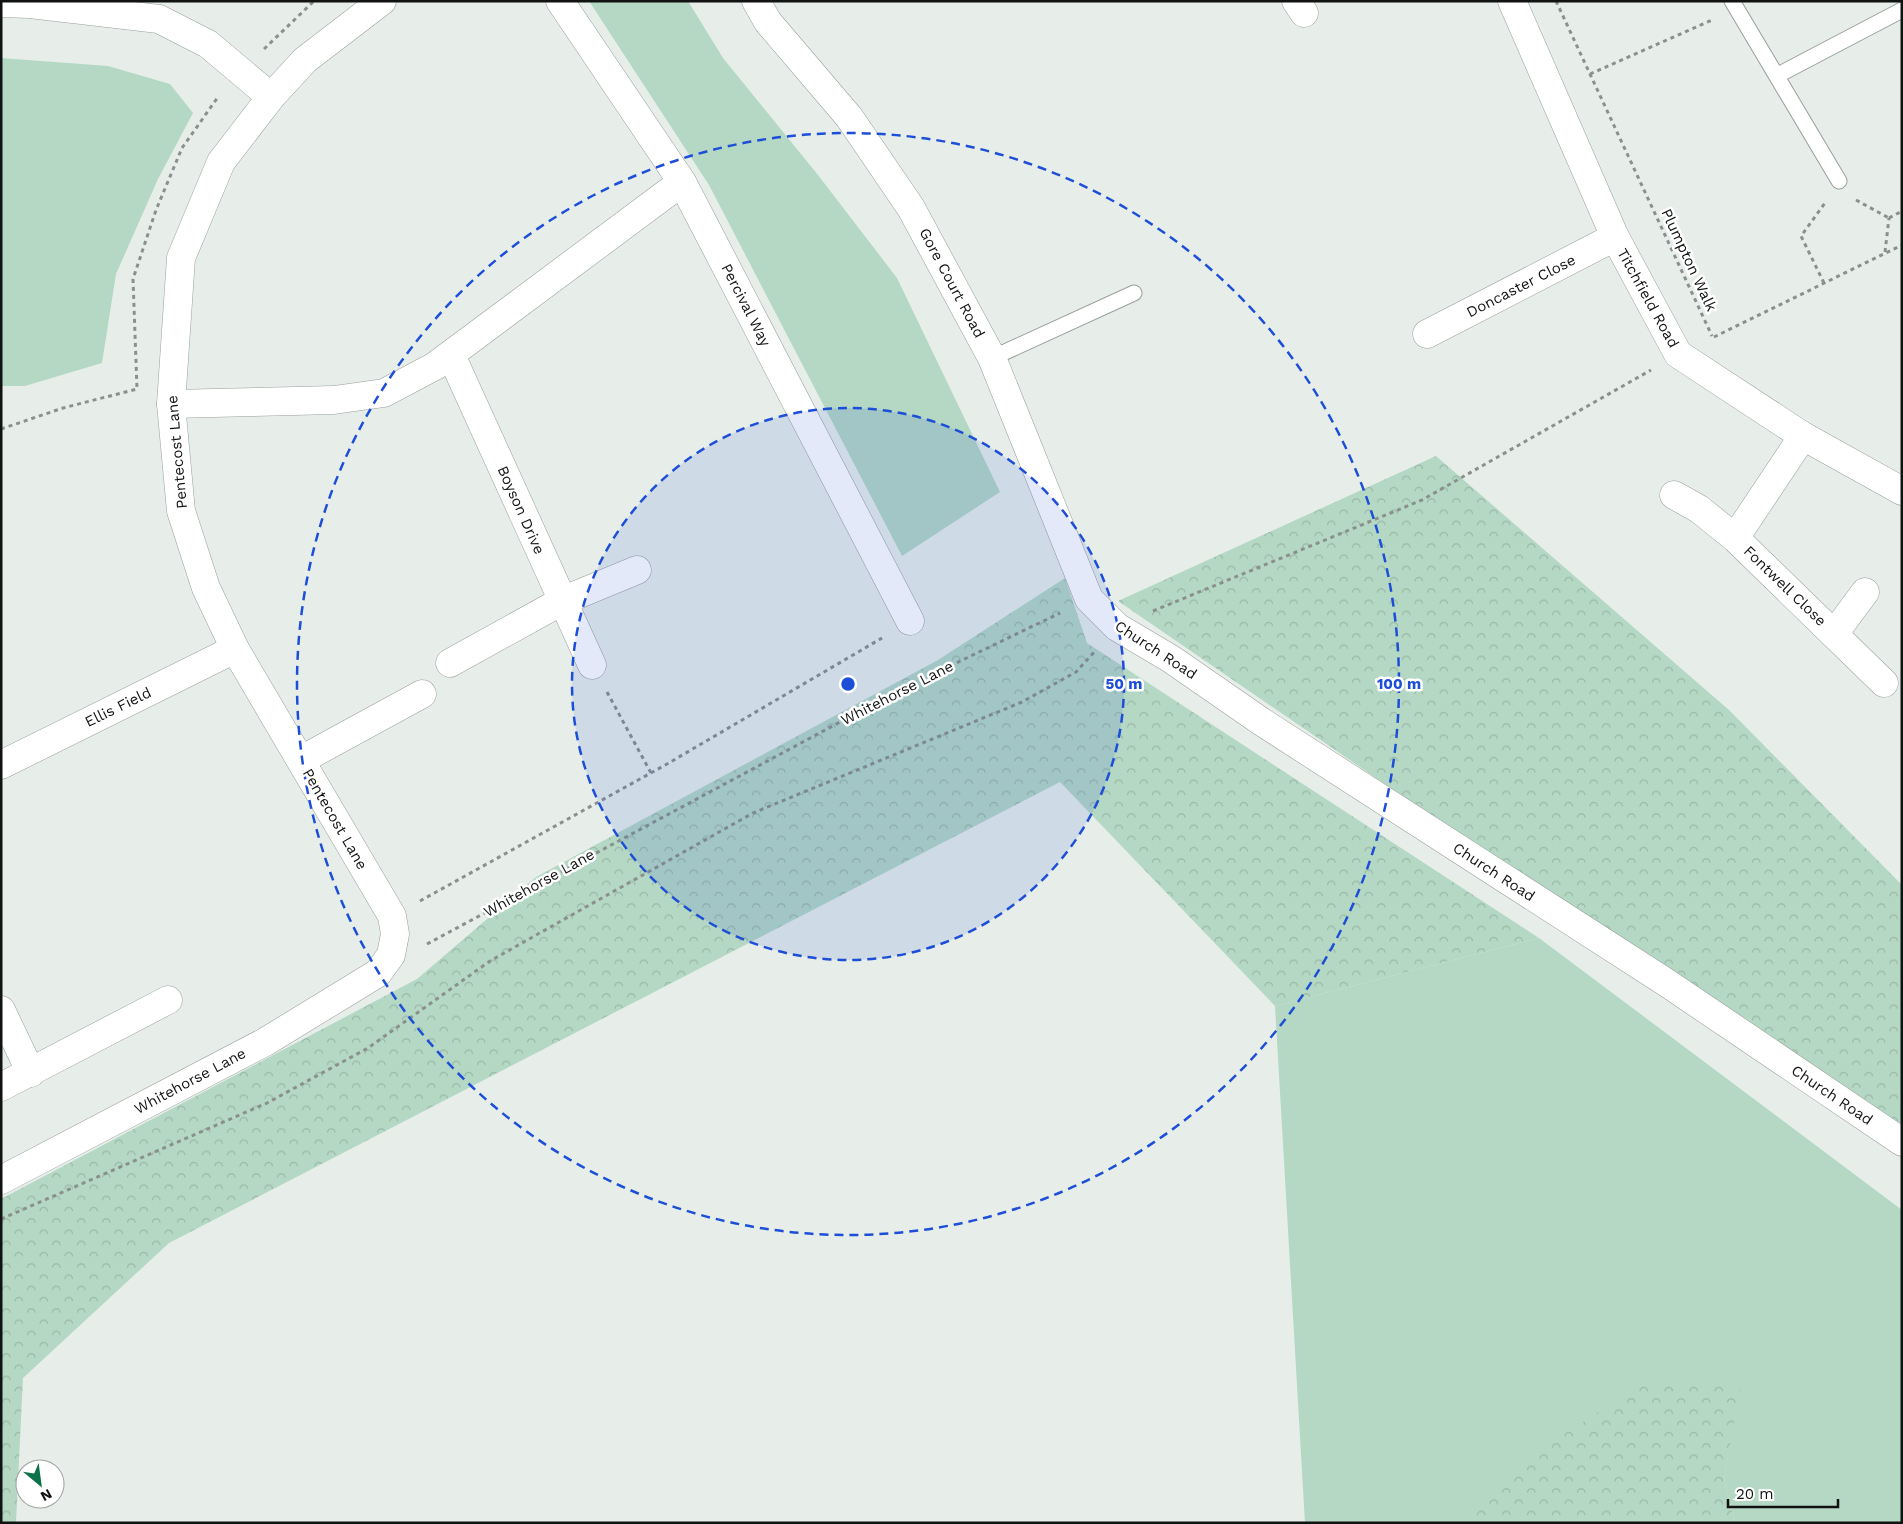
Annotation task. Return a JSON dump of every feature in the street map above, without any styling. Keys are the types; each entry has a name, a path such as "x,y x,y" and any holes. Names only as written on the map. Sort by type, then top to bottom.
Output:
{"street":[{"name":"Pentecost Lane","path":"382,1 305,60 271,97 220,162 181,258 172,404 181,511 206,588 235,648 392,916 395,934 391,955"},
{"name":"Percival Way","path":"560,1 682,182 910,621"},
{"name":"Gore Court Road","path":"756,1 768,22 849,117 911,208 992,358 1089,599"},
{"name":"Titchfield Road","path":"1512,1 1615,237 1678,354 1803,436 1902,491"},
{"path":"1,3 30,3 159,19 208,44 271,97"},
{"path":"172,404 334,400 384,393 435,366 682,182"},
{"name":"Doncaster Close","path":"1427,334 1615,237"},
{"name":"Boyson Drive","path":"451,354 592,665"},
{"name":"Fontwell Close","path":"1735,538 1803,436"},
{"name":"Fontwell Close","path":"1674,495 1699,509 1735,538 1884,683"},
{"path":"450,664 562,601 637,570"},
{"name":"Fontwell Close","path":"1834,634 1865,592"},
{"name":"Church Road","path":"1089,599 1117,627 1171,659 1262,722 1667,983 1902,1142"},
{"name":"Ellis Field","path":"1,764 235,648"},
{"path":"301,760 422,694"},
{"name":"Whitehorse Lane","path":"1,1180 265,1042 378,973 391,955"},
{"path":"1,1088 168,1000"},
{"path":"1,1010 31,1073"}],"lane":[{"path":"1734,6 1778,75 1839,181"},
{"path":"1778,75 1902,10"},
{"path":"992,358 1134,293"}],"path":[{"path":"240,72 314,1"},
{"name":"Plumpton Walk","path":"1556,1 1713,338 1902,245"},
{"path":"1590,74 1734,6"},
{"path":"1824,283 1801,236 1839,181 1855,200 1889,218"},
{"path":"1889,218 1902,211"},
{"path":"1885,253 1889,218"},
{"path":"1,429 63,408 137,389 134,345"},
{"path":"1,1219 267,1104 368,1048 490,961 753,813 1022,702 1076,672 1117,627 1422,500 1678,354"},
{"name":"Whitehorse Lane","path":"391,955 419,948 894,693 1089,599"},
{"path":"392,916 651,773 910,621"},
{"path":"592,665 651,773"}],"green space":[{"path":"589,1 688,1 723,58 818,175 897,278 1000,492 902,556 709,185"},
{"path":"1,58 108,66 170,84 193,113 158,179 116,274 102,363 25,386 1,386"},
{"path":"1436,456 1729,710 1902,885 1902,1139 1118,601"},
{"path":"1065,578 1087,643 1539,938 1275,1006 1060,782 169,1243 23,1378 19,1459 15,1459 16,1523 1,1523 1,1199 417,979 536,877 938,660"},
{"path":"1539,938 1902,1210 1902,1523 1735,1523 1724,1479 1740,1385 1640,1385 1466,1523 1305,1523 1275,1006"},
{"path":"1640,1385 1741,1385 1724,1479 1735,1523 1466,1523 1552,1442"}]}
